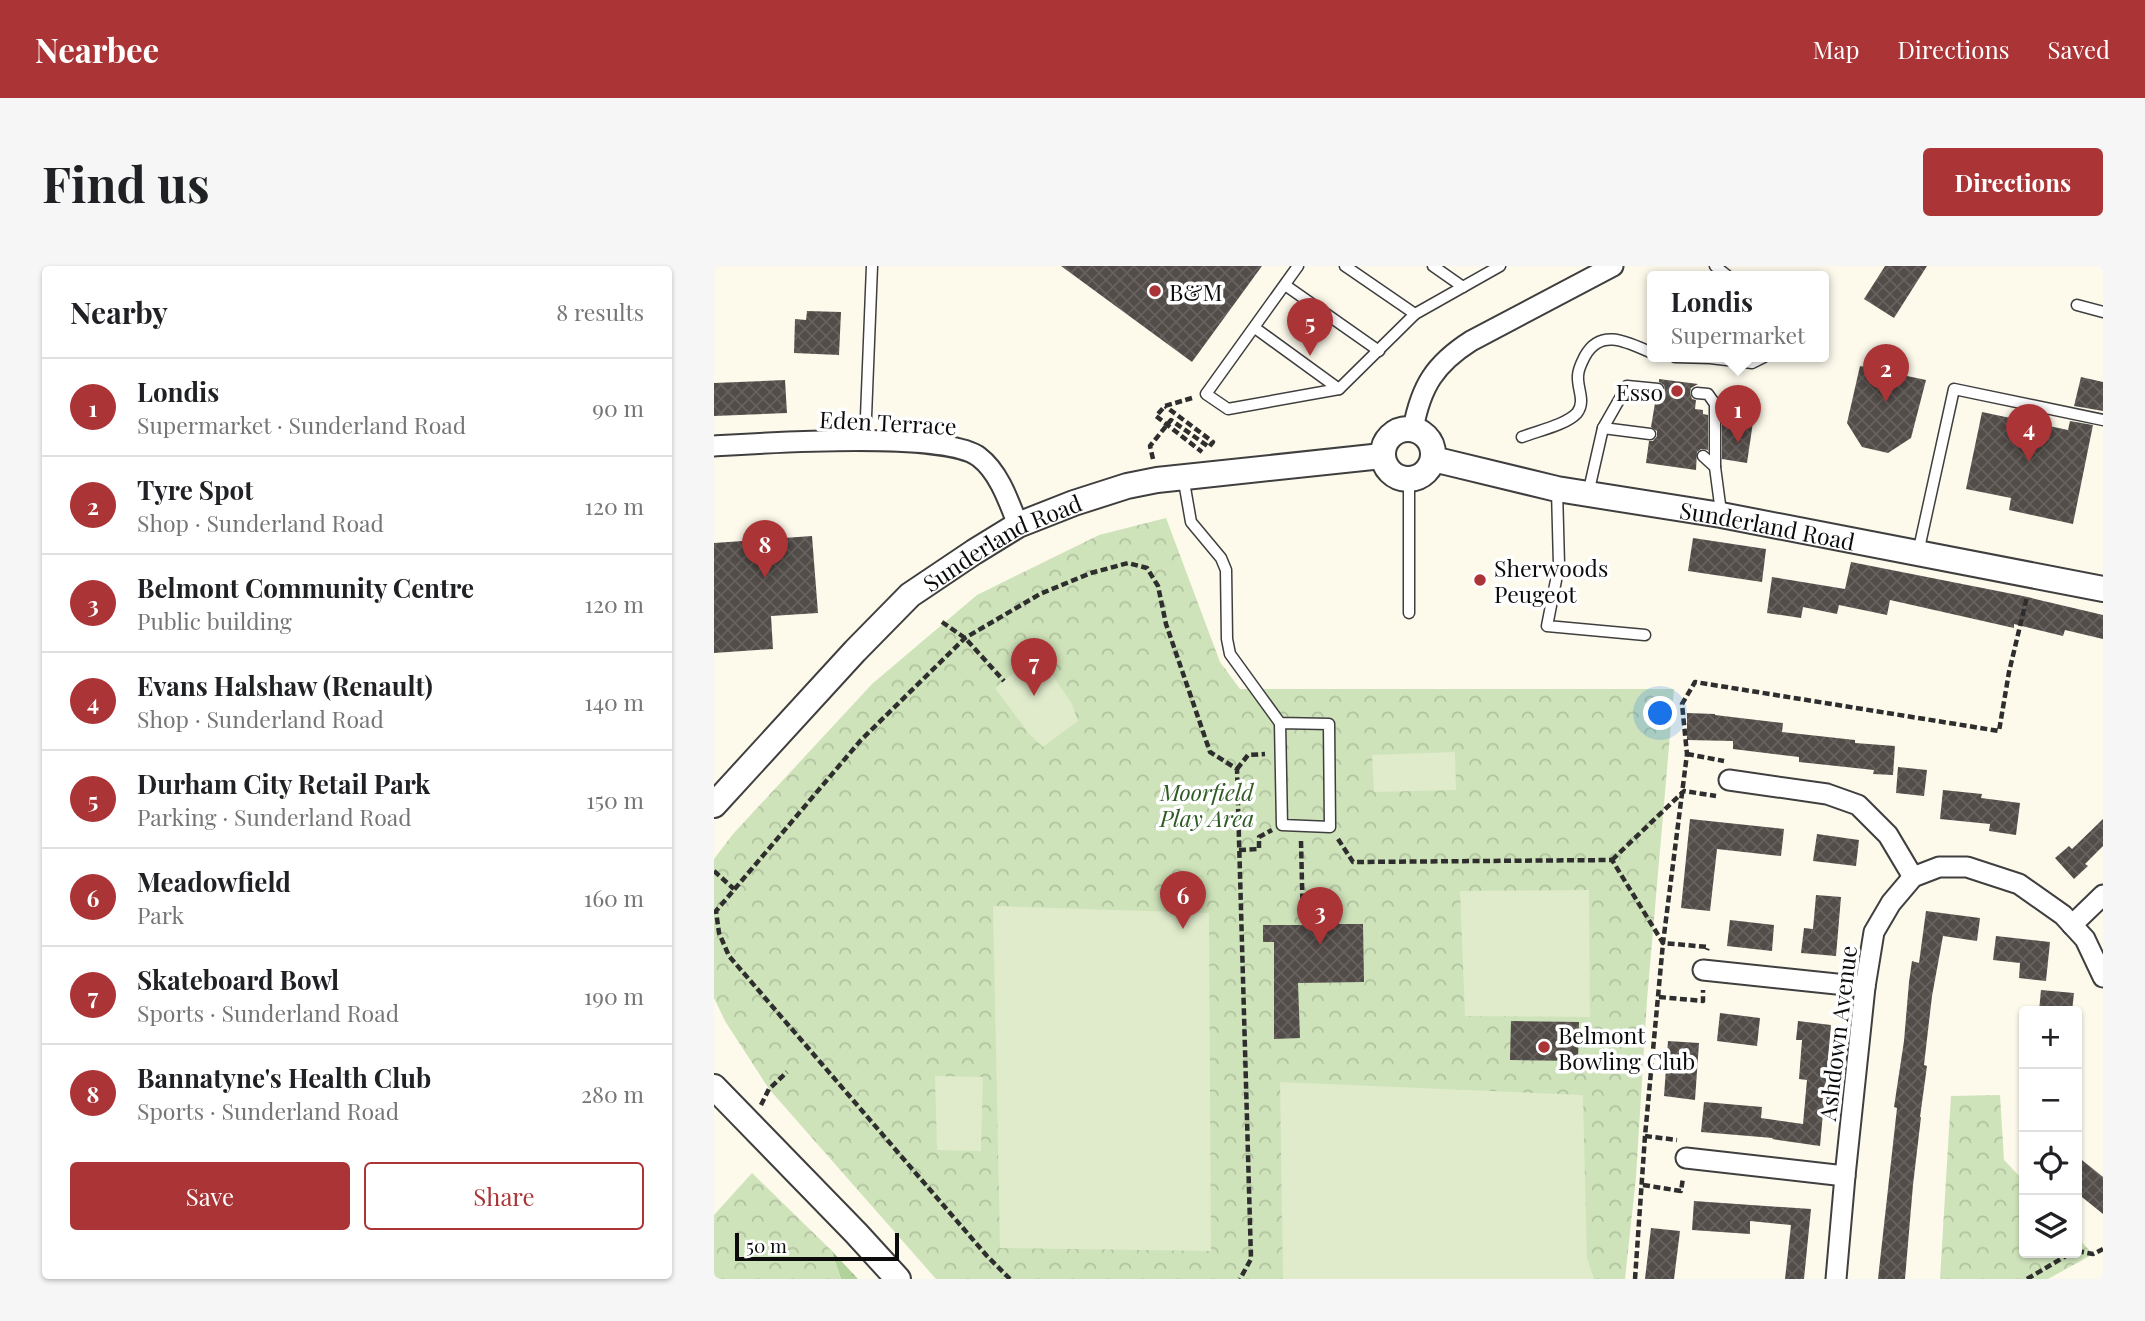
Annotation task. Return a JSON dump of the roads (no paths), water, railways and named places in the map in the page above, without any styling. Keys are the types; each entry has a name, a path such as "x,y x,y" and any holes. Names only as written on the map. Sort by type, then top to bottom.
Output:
{"street":[{"path":"1413,429 1417,405 1430,378 1448,355 1613,266"},
{"path":"1404,428 1413,429 1427,437 1431,443 1433,459 1424,473 1409,479 1391,473 1382,456 1387,438 1404,428"},
{"name":"Eden Terrace","path":"714,446 865,442 931,444 965,449 979,457 995,475 1018,525"},
{"name":"Sunderland Road","path":"714,805 910,595 1018,525 1074,503 1127,486 1157,480 1382,456"},
{"name":"Sunderland Road","path":"1433,459 1556,489 1721,514 2032,575 2100,583"},
{"path":"1729,780 1827,794 1858,805 1888,835 1913,877 1939,867 1967,867 2019,884 2063,915 2085,939 2103,977"},
{"name":"Ashdown Avenue","path":"1836,1279 1865,987 1874,932 1891,903 1913,877"},
{"path":"2072,925 2103,895"},
{"path":"1703,970 1865,987"},
{"path":"714,1087 898,1279"},
{"path":"1686,1158 1845,1176"}],"lane":[{"path":"865,442 872,266"},
{"path":"1298,266 1206,394 1228,409 1339,389 1415,314 1500,266"},
{"path":"1345,266 1415,314"},
{"path":"1433,266 1463,287"},
{"path":"1285,285 1379,351"},
{"path":"2077,305 2103,312"},
{"path":"1255,328 1339,389"},
{"path":"1522,437 1570,419 1579,411 1582,402 1577,374 1588,350 1597,342 1607,338 1624,341 1647,351"},
{"path":"1588,494 1603,428 1627,386 1658,389"},
{"path":"1918,553 1954,389 2103,420"},
{"path":"1697,393 1708,394 1715,404 1716,467 1721,514"},
{"path":"1603,428 1650,434"},
{"path":"1703,456 1716,467"},
{"path":"1183,476 1191,522 1221,558 1226,570 1227,639 1230,654 1280,723 1282,825 1330,827 1329,724 1280,723"},
{"path":"1409,479 1409,613"},
{"path":"1556,489 1559,565 1547,626 1645,635"}],"place":[{"name":"B&M","path":"1155,291"},
{"name":"Durham City Retail Park","path":"1310,356"},
{"name":"Esso","path":"1677,391"},
{"name":"Tyre Spot","path":"1886,402"},
{"name":"Londis","path":"1738,443"},
{"name":"Evans Halshaw (Renault)","path":"2029,462"},
{"name":"Bannatyne's Health Club","path":"765,578"},
{"name":"Sherwoods Peugeot","path":"1480,580"},
{"name":"Skateboard Bowl","path":"1034,696"},
{"name":"Meadowfield","path":"1183,929"},
{"name":"Belmont Community Centre","path":"1320,945"},
{"name":"Belmont Bowling Club","path":"1544,1047"}],"park label":[{"name":"Moorfield Play Area","path":"1207,804"}]}
